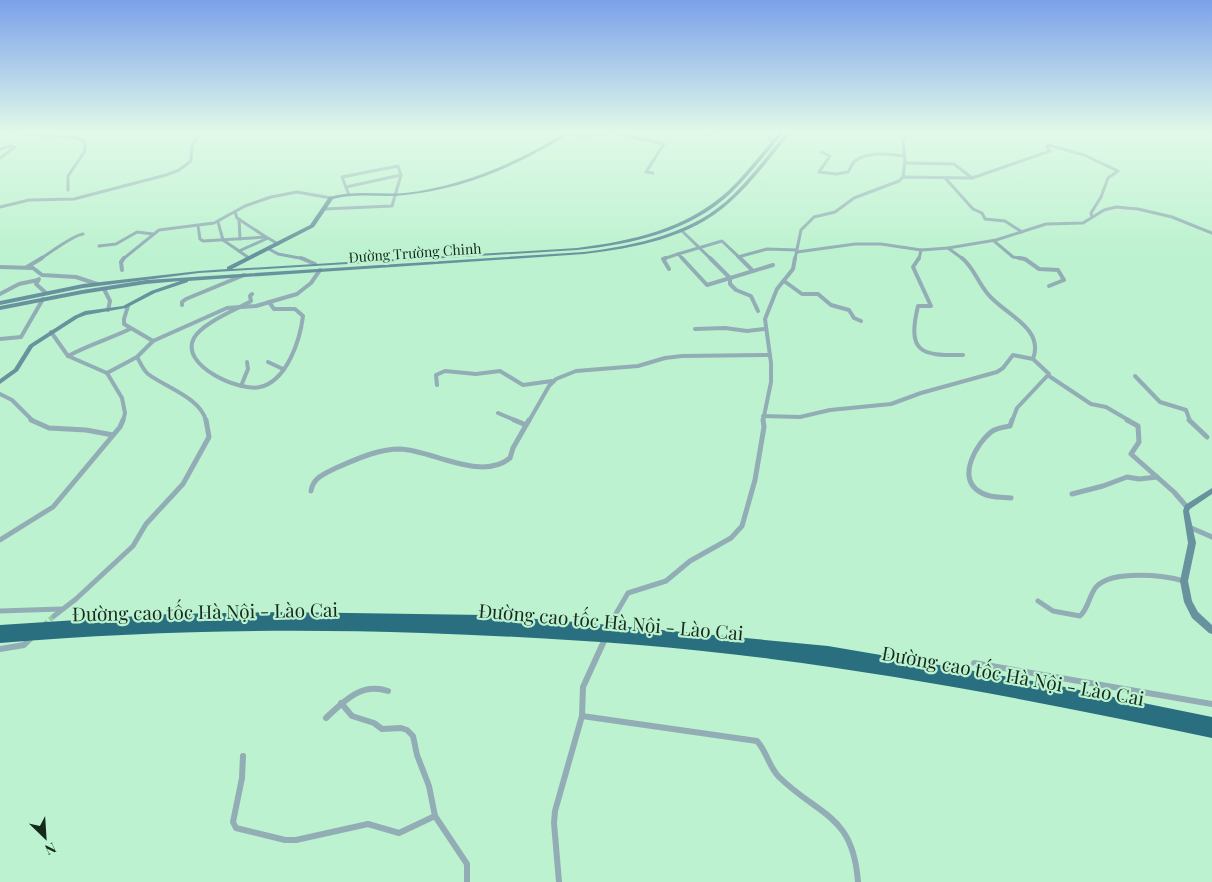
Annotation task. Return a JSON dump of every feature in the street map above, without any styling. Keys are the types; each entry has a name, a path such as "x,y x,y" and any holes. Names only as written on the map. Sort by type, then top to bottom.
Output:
{"highway":[{"name":"Đường cao tốc Hà Nội - Lào Cai","path":"0,630 170,619 282,617 475,620 578,627 828,650 1050,690 1212,723"},
{"name":"Đường cao tốc Hà Nội - Lào Cai","path":"0,638 168,626 278,625 487,629 632,639 842,663 1090,706 1212,732"}],"main road":[{"path":"224,270 312,226 331,198 350,195 397,194 421,191 484,176 493,172"},
{"name":"Đường Trường Chinh","path":"0,308 97,284 147,277 279,266 584,251 644,237 676,226 698,215 731,190 747,172"},
{"name":"Đường Trường Chinh","path":"0,303 104,288 196,278 584,251 638,244 681,230 704,218 726,203 755,172"},
{"path":"698,215 704,218"},
{"path":"276,273 279,266"},
{"path":"0,382 16,370 29,348 80,315 128,306 153,292 196,278"},
{"path":"1210,494 1187,507 1186,511 1192,534 1192,551 1184,580 1190,609 1212,630"}],"street":[{"path":"68,190 68,176 71,172"},
{"path":"0,207 29,200 74,199 173,172"},
{"path":"350,195 342,178 365,172"},
{"path":"647,172 653,173"},
{"path":"824,172 833,174 847,172"},
{"path":"611,622 628,593 666,581 690,561 731,538 738,532 745,518 755,480 764,427 763,416 769,398 771,382 770,355 765,319 777,289 793,269 801,230 814,217 836,212 854,198 900,181 903,172"},
{"path":"964,172 972,178"},
{"path":"902,177 972,178 989,172"},
{"path":"1092,217 1091,213 1101,197 1106,182 1117,172"},
{"path":"324,209 393,205 401,175 346,187"},
{"path":"946,179 973,209 982,213 985,219 1005,221 1022,232"},
{"path":"216,222 259,200 293,192 331,198"},
{"path":"738,257 766,249 797,251 855,244 881,244 921,250 948,248 994,241 1049,223 1083,223 1111,208 1131,208 1180,220 1212,233"},
{"path":"235,212 238,218 240,238"},
{"path":"122,270 121,262 123,258 153,234 164,228 198,226 238,218 278,244"},
{"path":"216,222 223,240 249,258"},
{"path":"198,226 201,240 267,237"},
{"path":"681,230 730,278 730,284 733,288 751,296 758,312"},
{"path":"99,246 120,243 137,232 153,234"},
{"path":"254,238 260,233"},
{"path":"27,267 76,236 83,234"},
{"path":"239,251 267,237"},
{"path":"669,270 663,259 722,241 753,271"},
{"path":"994,241 1014,257 1025,259 1038,269 1058,270 1064,280 1049,286"},
{"path":"948,248 973,269 990,297 1012,314 1032,335 1036,347 1033,359"},
{"path":"269,249 274,253 296,256 315,264"},
{"path":"921,250 919,260 914,267 931,306 918,306 913,320 916,343 922,351 936,356 963,355"},
{"path":"678,254 707,285 773,265"},
{"path":"0,267 27,267 44,275 76,277 97,284"},
{"path":"106,373 138,357 153,342 227,308 240,308 270,302 297,294 311,283 320,270"},
{"path":"0,294 19,284 38,280 44,275"},
{"path":"182,305 186,298 246,275"},
{"path":"0,339 21,336 44,296 36,284 38,280"},
{"path":"784,281 803,294 820,295 831,305 849,310 855,319 861,321"},
{"path":"104,288 110,300 108,310"},
{"path":"252,294 250,296 251,302 214,323 194,338 191,346 194,356 208,372 241,386 253,388 261,387 273,381 284,369 297,339 302,314 295,309 274,309 270,302"},
{"path":"128,306 129,310 123,322 130,329 153,342"},
{"path":"209,317 214,323"},
{"path":"68,356 90,344 103,342 130,329"},
{"path":"695,329 766,330"},
{"path":"0,540 53,507 124,421 124,403 117,387 106,373 68,356 51,332"},
{"path":"437,384 436,375 445,371 476,374 500,371 522,385 552,381 565,374 598,369 636,367 671,357 770,355"},
{"path":"763,416 800,417 830,410 891,404 921,392 997,372 1003,368 1013,355 1033,359 1049,376 1091,404 1106,408 1138,426 1139,442 1131,454 1174,492 1187,507"},
{"path":"54,616 61,609 76,600 131,548 146,524 183,484 208,437 206,418 203,412 178,390 147,373 138,357"},
{"path":"241,386 248,369 247,362"},
{"path":"268,362 284,369"},
{"path":"1011,498 985,495 971,484 968,476 971,460 973,454 990,433 1010,426 1017,408 1049,376"},
{"path":"1135,376 1160,402 1185,409 1190,422 1207,437"},
{"path":"311,491 312,482 326,473 372,454 393,449 415,452 467,467 495,465 510,458 513,448 552,381"},
{"path":"0,394 10,399 28,418 44,427 62,430 86,430 113,435"},
{"path":"498,413 526,425"},
{"path":"1072,494 1104,486 1127,477 1139,479 1157,477"},
{"path":"1189,527 1212,536"},
{"path":"1038,600 1053,611 1080,616 1086,609 1096,586 1105,581 1161,575 1184,580"},
{"path":"0,611 61,609"},
{"path":"0,648 24,645 34,635"},
{"path":"559,882 554,824 555,811 582,716 583,686 604,641"},
{"path":"974,663 1212,704"},
{"path":"326,718 341,703 368,688 380,688 388,692"},
{"path":"341,703 355,719 374,723 382,729 401,728 410,733 415,740 417,755 429,786 435,816 467,864 467,882"},
{"path":"582,716 757,741 778,777 846,832 856,856 858,882"},
{"path":"243,756 240,792 233,822 236,828 285,840 296,840 368,824 399,833 435,816"}],"tunnel":[{"path":"44,625 54,616"}]}
